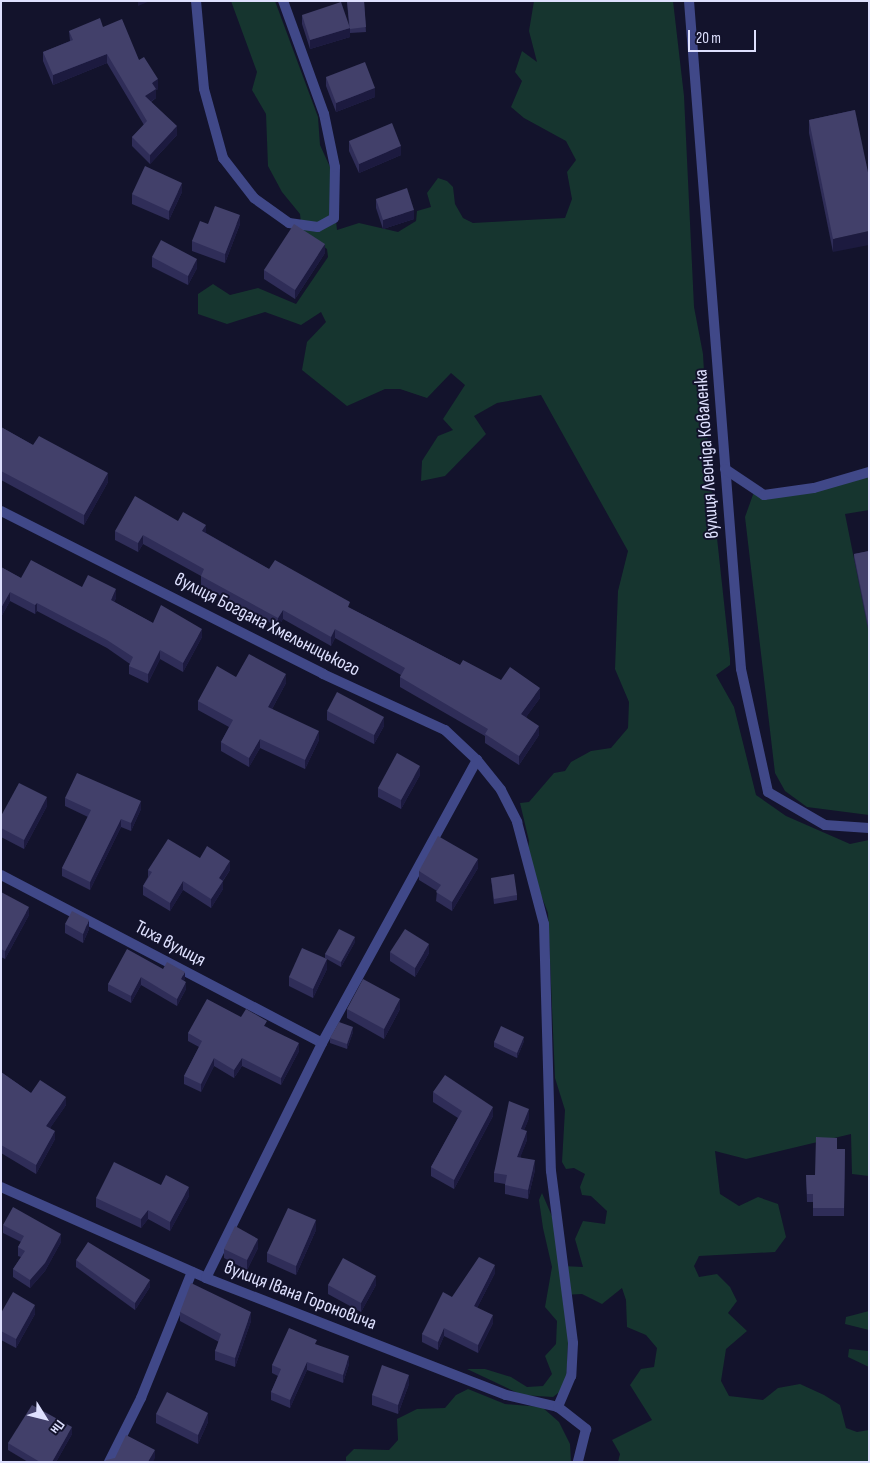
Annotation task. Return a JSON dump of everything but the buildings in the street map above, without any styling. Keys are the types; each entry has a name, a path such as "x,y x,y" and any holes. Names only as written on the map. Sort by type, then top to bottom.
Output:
{"street":[{"path":"196,1 204,89 222,158 254,198 289,223 318,227 334,218 335,167 324,114 283,1"},
{"name":"вулиця Леоніда Коваленка","path":"689,1 741,669 768,792 825,825 869,828"},
{"path":"725,469 764,495 814,488 869,472"},
{"name":"вулиця Богдана Хмельницького","path":"1,510 323,674 445,730 477,760 500,790 517,822 544,924 551,1170 573,1343 572,1376 558,1407"},
{"path":"206,1278 322,1043 477,760"},
{"name":"Тиха вулиця","path":"1,876 322,1043"},
{"name":"вулиця Івана Гороновича","path":"1,1187 206,1278 506,1395 558,1407 586,1429 578,1462"},
{"path":"110,1462 142,1398 192,1272"}],"green space":[{"path":"231,1 275,1 318,117 320,145 330,167 337,230 359,223 398,232 416,221 417,211 431,207 427,193 438,178 447,181 453,187 455,204 463,218 473,223 565,218 572,199 567,172 576,160 566,141 524,118 511,107 522,81 515,72 522,51 537,62 529,31 534,1 673,1 684,96 694,307 703,354 709,464 730,658 730,665 716,675 734,707 756,795 786,816 850,844 869,840 869,1176 852,1174 851,1134 746,1159 715,1151 720,1194 739,1206 758,1197 778,1204 786,1237 775,1252 699,1256 694,1266 699,1277 717,1274 730,1287 737,1301 728,1313 747,1331 726,1349 721,1381 729,1396 763,1400 778,1388 800,1384 824,1395 840,1405 846,1428 857,1432 869,1430 869,1462 618,1462 620,1454 612,1440 652,1420 630,1385 641,1369 654,1367 657,1348 646,1335 627,1327 626,1300 622,1288 602,1304 582,1294 562,1295 569,1320 566,1387 553,1397 522,1395 467,1369 485,1369 511,1377 527,1387 543,1386 552,1374 545,1356 556,1344 557,1321 545,1307 552,1267 539,1200 542,1193 557,1228 562,1266 583,1267 575,1239 583,1221 605,1224 607,1211 591,1196 582,1195 580,1187 585,1174 574,1168 566,1169 562,1162 565,1110 555,1078 548,913 527,859 529,841 520,803 529,802 554,773 565,771 571,762 591,751 611,748 628,728 629,702 615,669 618,591 628,551 541,395 497,403 474,416 486,434 445,476 421,481 422,461 438,436 453,430 443,419 465,385 451,373 427,398 400,389 385,389 347,406 302,370 307,342 326,322 321,312 301,325 265,312 227,324 198,314 198,294 213,284 230,295 258,288 296,304 328,257 327,249 302,231 300,214 282,192 268,166 266,114 252,90 257,72"},
{"path":"864,473 869,478 869,510 845,514 869,633 869,815 807,807 785,791 775,773 745,517 755,489 764,495"},
{"path":"869,1311 869,1330 845,1324 846,1317"},
{"path":"849,1349 869,1351 869,1367 848,1357"},
{"path":"468,1389 505,1404 542,1407 559,1422 570,1444 571,1462 346,1462 346,1457 354,1449 389,1450 398,1440 397,1419 417,1409 445,1408 456,1395"}]}
